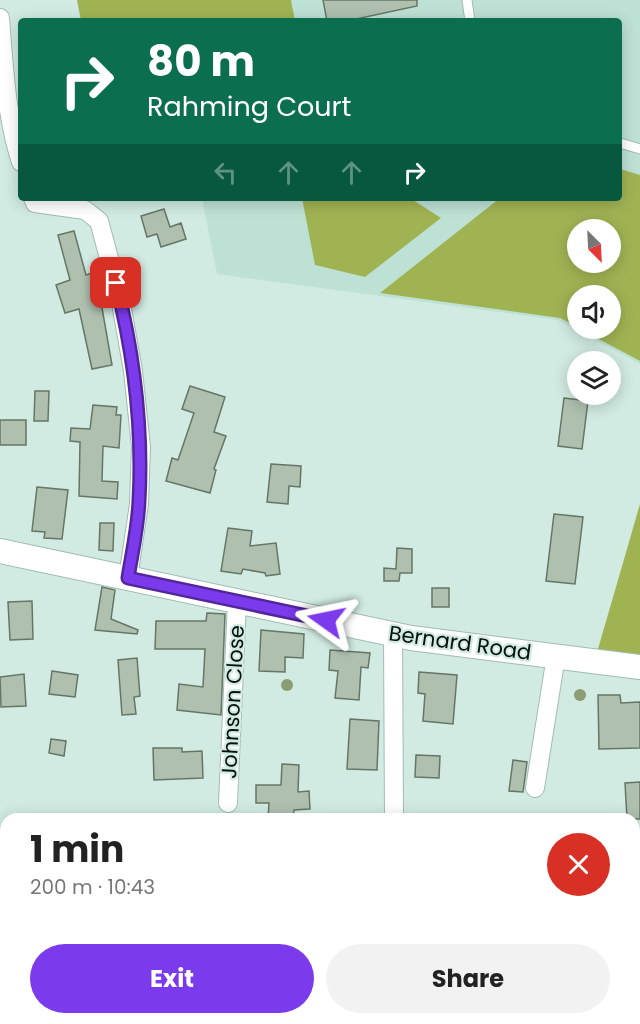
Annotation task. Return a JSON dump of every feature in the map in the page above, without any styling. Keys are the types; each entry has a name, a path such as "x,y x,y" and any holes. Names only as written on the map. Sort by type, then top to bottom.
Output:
{"main road":[{"name":"Bernard Road","path":"0,551 393,634 640,666"}],"street":[{"path":"0,18 7,88 18,152"},
{"path":"34,201 35,203 85,210 99,221 113,273 133,371 141,447 139,504 128,578"},
{"name":"Johnson Close","path":"228,803 237,601"},
{"path":"393,634 394,813"},
{"path":"535,788 556,656"}],"lane":[{"path":"467,0 470,18"},
{"path":"622,144 640,149"}],"shaded area":[{"path":"131,0 640,0 640,364 621,354 621,351 616,351 593,339 621,339 621,285 567,285 567,325 558,320 217,274 203,201 622,201 622,18 138,18"}],"green space":[{"path":"77,0 291,0 294,18 80,18"},
{"path":"622,170 640,175 640,361 599,339 621,339 621,285 567,285 567,322 560,318 380,293 496,201 622,201"},
{"path":"303,201 415,201 441,218 365,277 315,265"},
{"path":"640,504 640,655 598,649"}],"building":[{"path":"323,0 417,0 417,6 361,18 326,18"},
{"path":"164,209 170,227 181,223 186,239 161,247 157,234 147,237 141,216"},
{"path":"74,231 86,275 92,273 101,302 112,365 92,369 79,309 65,313 56,285 70,280 58,235"},
{"path":"190,386 225,397 214,432 226,436 214,469 216,470 210,493 166,481 172,458 178,460 194,413 182,409"},
{"path":"35,391 49,391 48,421 34,421"},
{"path":"564,398 567,398 567,405 588,405 582,449 558,446"},
{"path":"93,405 117,407 116,415 121,415 119,448 103,446 102,481 118,482 117,499 79,496 80,442 70,441 71,428 90,429"},
{"path":"0,420 26,420 26,445 0,445"},
{"path":"271,464 301,466 300,487 289,486 288,504 267,502"},
{"path":"37,487 68,490 62,539 44,538 45,532 32,531"},
{"path":"554,514 583,517 575,584 546,581"},
{"path":"100,523 114,523 113,551 99,550"},
{"path":"228,528 252,531 250,546 276,543 280,574 266,576 265,573 243,569 241,574 221,571"},
{"path":"397,548 412,549 412,573 400,573 399,581 384,581 384,568 396,569"},
{"path":"102,587 115,590 111,619 138,630 137,634 95,630"},
{"path":"432,588 449,588 449,607 432,607"},
{"path":"32,601 33,639 10,640 8,602"},
{"path":"207,613 225,614 221,715 177,710 179,684 203,687 205,649 155,649 156,621 206,621"},
{"path":"261,630 304,634 303,658 285,657 285,672 259,671"},
{"path":"330,650 370,653 368,668 361,667 359,700 335,698 338,671 329,670"},
{"path":"137,658 140,696 134,697 136,714 122,715 118,660"},
{"path":"52,671 78,675 75,697 49,694"},
{"path":"419,672 457,675 453,724 423,721 425,694 418,693"},
{"path":"24,674 26,706 1,707 0,677"},
{"path":"598,695 620,695 621,703 640,702 640,748 599,749"},
{"path":"350,719 379,721 377,770 347,769"},
{"path":"51,739 66,741 64,756 49,753"},
{"path":"153,748 182,748 182,752 202,751 203,778 154,780"},
{"path":"416,755 440,756 439,778 415,777"},
{"path":"513,760 527,762 523,792 509,791"},
{"path":"282,764 299,765 298,792 309,791 310,809 294,810 294,813 268,813 269,803 256,803 256,785 281,785"},
{"path":"640,782 640,813 627,813 625,783"}],"route":[{"path":"116,283 133,371 141,447 139,504 128,578 326,620"}]}
